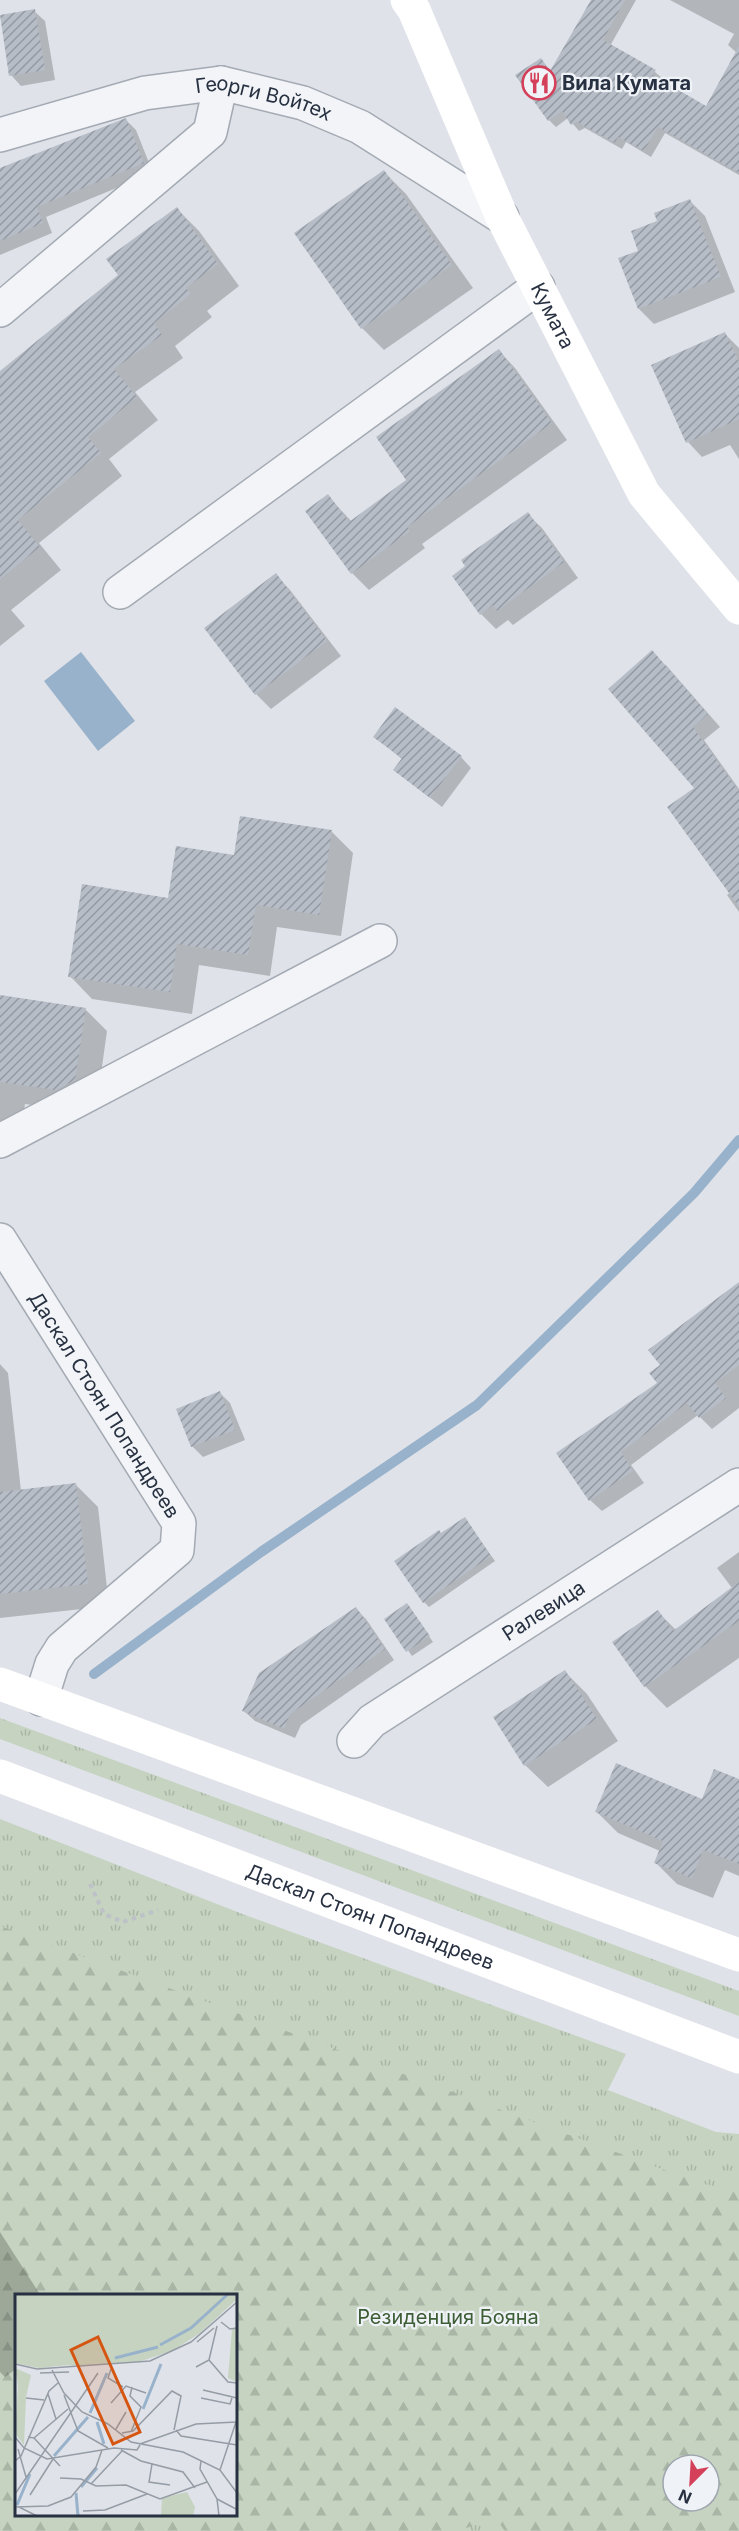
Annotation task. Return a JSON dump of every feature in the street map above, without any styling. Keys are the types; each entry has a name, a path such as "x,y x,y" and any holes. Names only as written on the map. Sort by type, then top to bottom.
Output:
{"main road":[{"name":"Кумата","path":"407,0 414,10 502,216 644,494 739,608"},
{"path":"0,1684 739,1955"},
{"name":"Даскал Стоян Попандреев","path":"0,1776 739,2056"}],"street":[{"name":"Георги Войтех","path":"0,135 145,93 221,83 303,103 360,128 502,216"},
{"path":"0,310 210,132 221,83"},
{"path":"120,592 538,287"},
{"path":"0,1142 380,941"},
{"name":"Даскал Стоян Попандреев","path":"0,1240 178,1523 177,1550 62,1648 52,1664 41,1699"},
{"name":"Ралевица","path":"354,1742 372,1721 739,1485"}],"path":[{"path":"90,1884 104,1914 123,1922 158,1910"}],"green space":[{"path":"0,1718 739,1991 739,2016 0,1739"},
{"name":"Резиденция Бояна","path":"0,1819 245,1915 626,2054 608,2090 716,2132 739,2134 739,2531 0,2531"},
{"name":"Резиденция Бояна","path":"0,1926 703,2184 739,2189 739,2531 505,2531 496,2519 456,2531 0,2531"}],"water":[{"path":"81,652 135,721 98,751 44,681"}],"building":[{"path":"591,0 625,0 603,40 656,70 653,75 706,106 739,46 739,173 658,127 644,151 618,137 615,143 577,122 571,125 562,111 548,121 515,75 541,58 550,71"},
{"path":"35,9 45,70 9,76 0,15"},
{"path":"126,118 144,163 37,207 43,223 0,241 0,168"},
{"path":"384,170 452,265 361,329 294,233"},
{"path":"690,199 721,277 638,309 618,258 638,251 631,231 657,221 654,213"},
{"path":"177,207 218,264 186,288 191,294 154,323 162,335 114,369 137,397 88,437 101,453 18,520 40,547 0,579 0,371 118,275 106,259"},
{"path":"725,332 739,362 739,419 686,443 651,365"},
{"path":"499,349 552,423 407,527 410,531 351,574 305,511 328,494 349,522 406,480 376,437"},
{"path":"528,512 564,562 497,611 493,605 480,615 452,576 465,566 461,560"},
{"path":"276,573 327,641 255,695 204,628"},
{"path":"652,650 708,714 693,727 739,791 739,907 667,807 694,788 608,689"},
{"path":"395,707 462,756 430,798 393,770 402,758 373,737"},
{"path":"240,816 332,830 319,915 256,905 248,955 177,944 170,992 68,977 82,884 168,898 176,846 234,855"},
{"path":"0,995 86,1008 75,1080 56,1090 0,1082"},
{"path":"739,1282 739,1365 715,1383 726,1398 699,1418 687,1403 621,1452 633,1471 589,1501 556,1453 657,1383 649,1373 660,1365 648,1350"},
{"path":"220,1391 235,1430 191,1447 176,1409"},
{"path":"76,1483 88,1584 0,1594 0,1492"},
{"path":"465,1517 491,1556 423,1603 394,1561 439,1530 441,1533"},
{"path":"739,1582 739,1621 644,1687 612,1642 658,1610 673,1631"},
{"path":"407,1603 430,1636 406,1652 384,1619"},
{"path":"356,1607 385,1649 290,1714 284,1729 242,1711 259,1673"},
{"path":"565,1670 597,1719 524,1766 493,1717"},
{"path":"616,1763 702,1799 714,1769 739,1779 739,1864 703,1850 692,1878 654,1863 663,1841 595,1812"}],"waterway":[{"path":"94,1674 261,1552 477,1405 694,1193 739,1140"}],"place":[{"name":"Вила Кумата","path":"539,83"}]}
